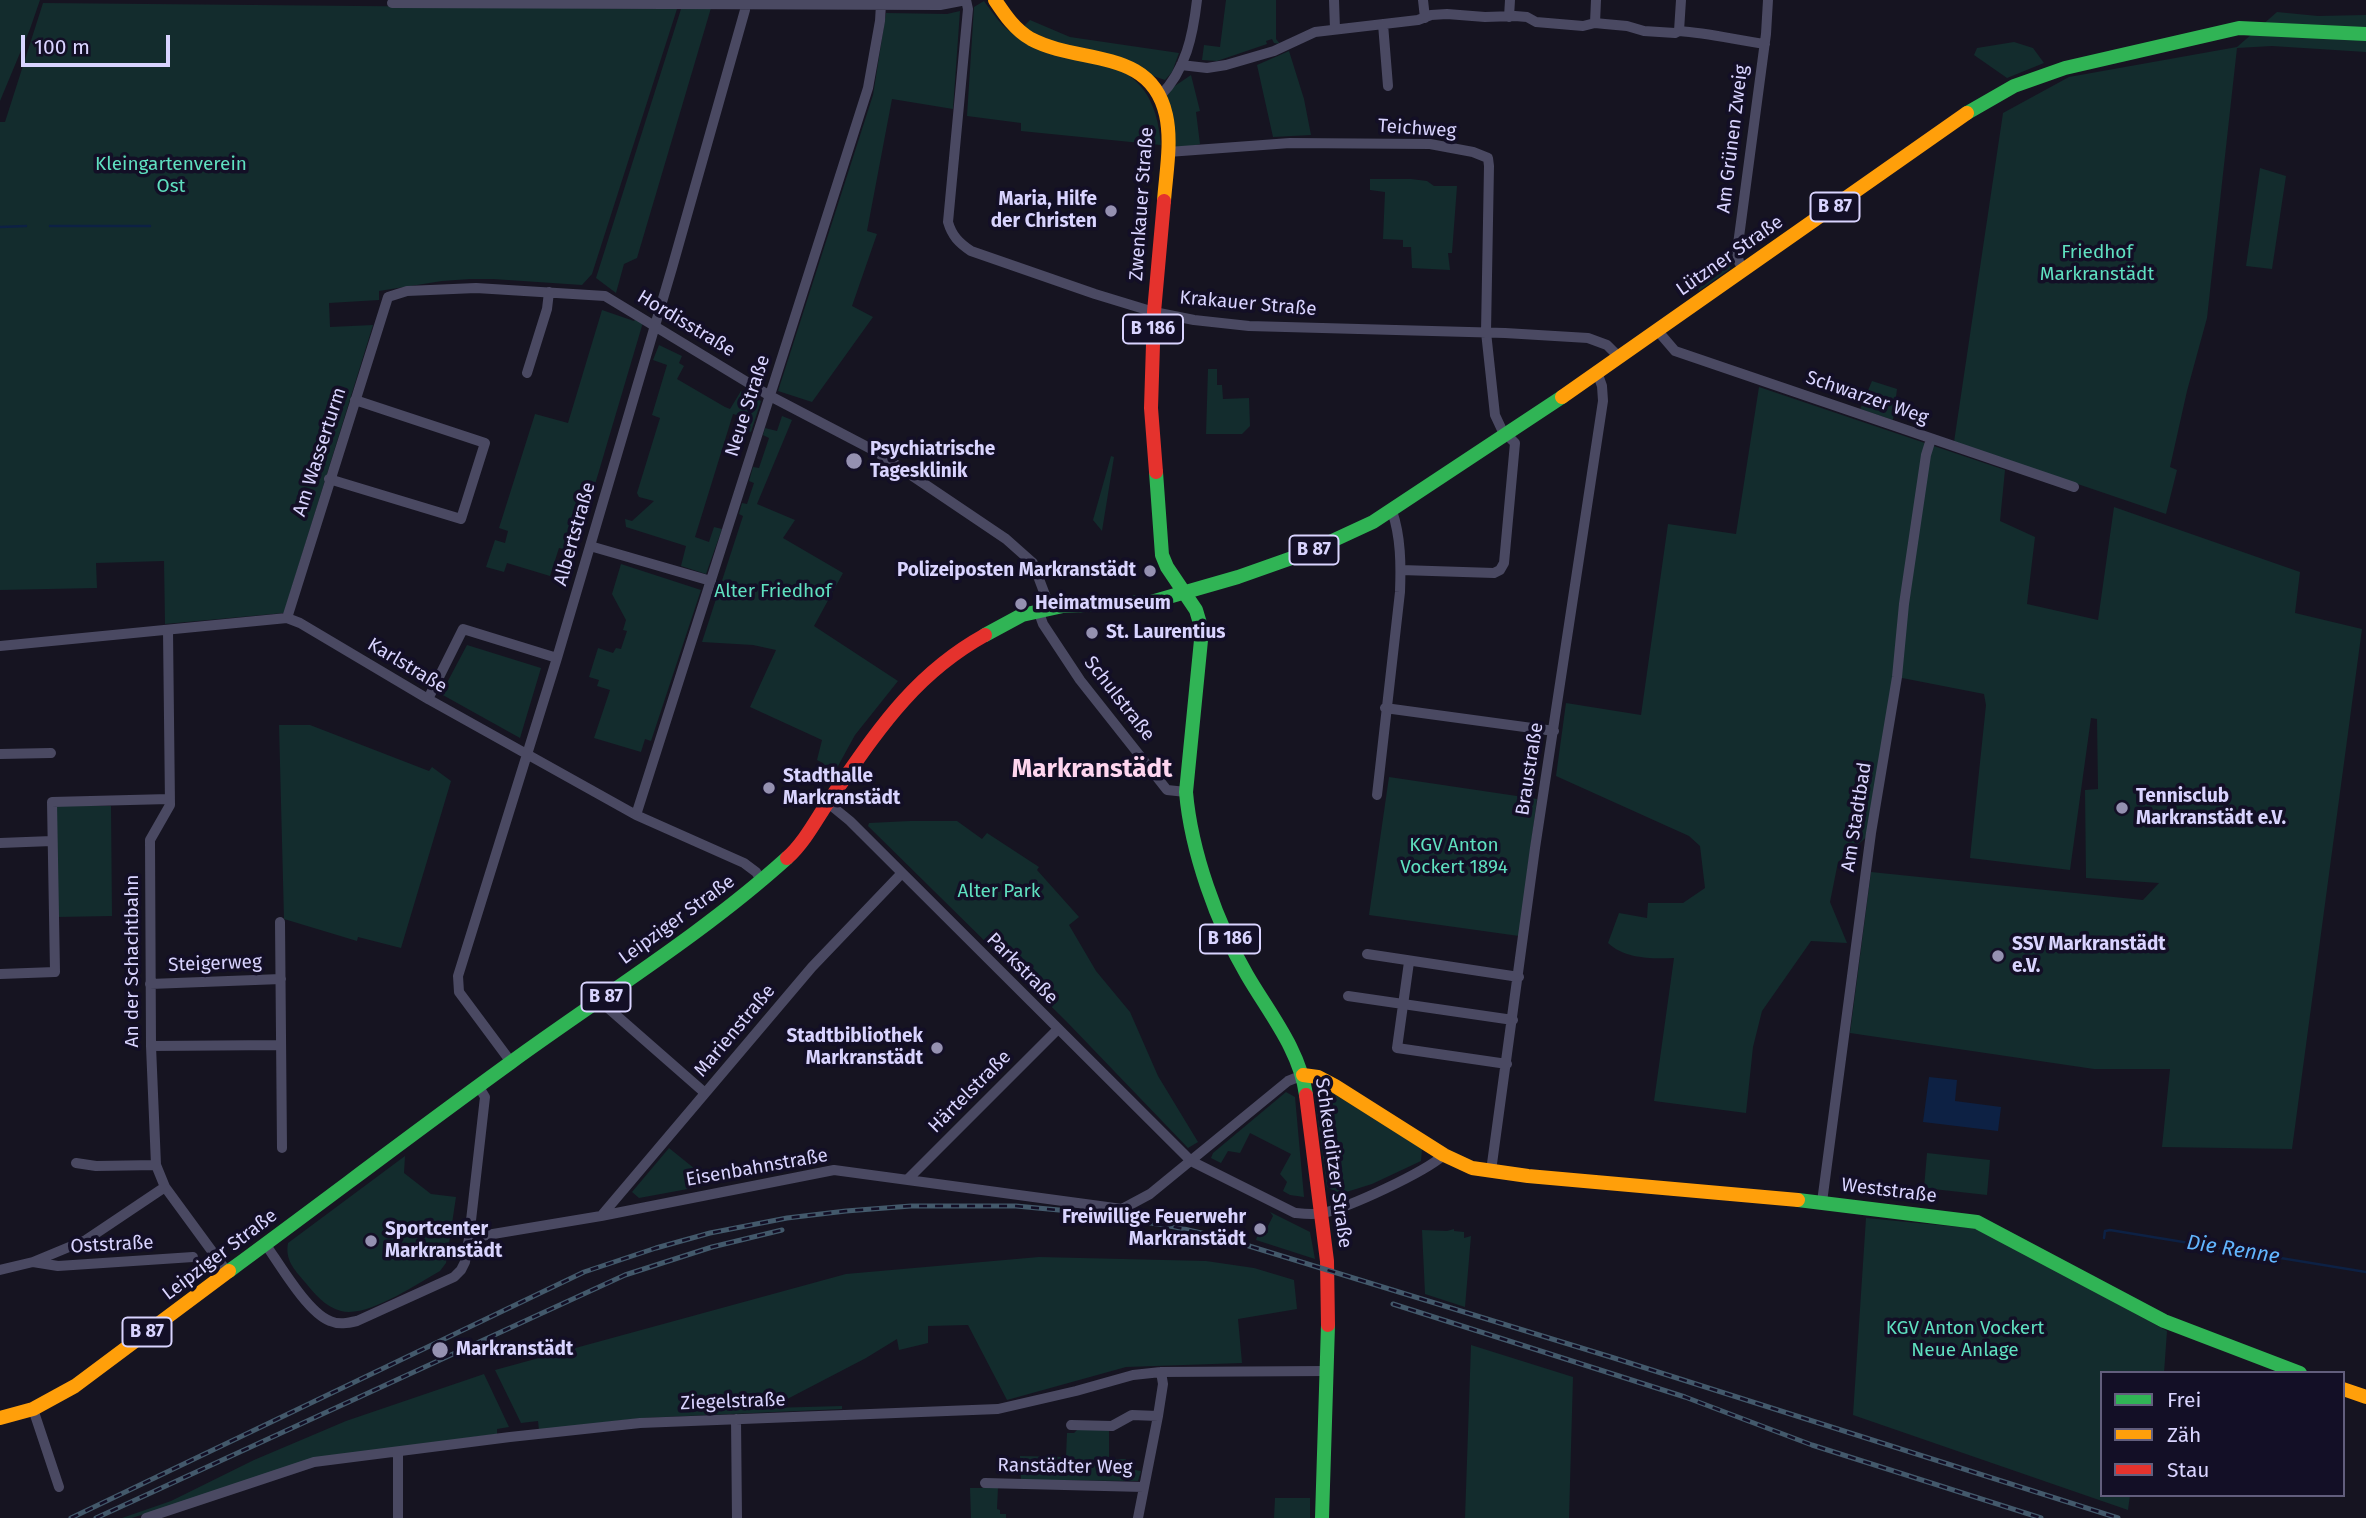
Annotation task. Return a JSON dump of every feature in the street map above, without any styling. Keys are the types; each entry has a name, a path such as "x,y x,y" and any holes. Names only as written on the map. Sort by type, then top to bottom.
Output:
{"main road":[{"name":"Zwenkauer Straße","path":"995,0 1017,29 1034,40 1051,47 1136,68 1148,78 1160,96 1169,131 1154,312 1151,408 1159,539 1167,567 1184,593"},
{"name":"Lützner Straße","path":"1184,593 1306,553 1392,511 1507,435 1969,112 2014,86 2065,68 2239,28 2366,34"},
{"name":"Leipziger Straße","path":"0,1418 33,1409 75,1385 511,1062 600,1001 762,881 791,855 891,713 922,680 960,649 1016,617 1044,609 1151,602 1184,593"},
{"name":"Schkeuditzer Straße","path":"1184,593 1196,610 1202,630 1186,792 1188,818 1203,876 1221,920 1245,972 1286,1039 1303,1076 1327,1261 1329,1300 1322,1518"},
{"name":"Weststraße","path":"1303,1076 1318,1077 1335,1086 1444,1156 1472,1168 1822,1202 1977,1222 2164,1321 2295,1371"},
{"path":"2345,1389 2366,1397"}],"street":[{"path":"392,3 745,1 940,5 966,0"},
{"name":"Krakauer Straße","path":"966,0 968,9 948,222 951,232 962,246 992,259 1154,312 1203,322 1588,338 1607,345 1619,357"},
{"path":"1160,96 1171,85 1191,43 1197,0"},
{"path":"1334,0 1335,29"},
{"path":"1423,0 1425,18"},
{"path":"1509,18 1510,0"},
{"path":"1595,23 1596,0"},
{"path":"1679,31 1681,0"},
{"name":"Am Grünen Zweig","path":"1744,270 1737,252 1768,0"},
{"name":"Albertstraße","path":"511,1062 459,992 458,976 557,658 655,326 730,65 745,1"},
{"name":"Neue Straße","path":"636,816 868,88 881,4"},
{"path":"1181,65 1206,68 1226,65 1274,51 1315,32 1432,15 1458,14 1469,17 1527,17 1536,22 1583,26 1595,23 1627,26 1643,31 1720,35 1763,48"},
{"path":"1383,23 1388,86"},
{"name":"Teichweg","path":"1168,152 1320,143 1430,144 1446,145 1488,158 1486,332"},
{"name":"Hordisstraße","path":"388,297 407,291 469,288 605,296 770,396 877,452 1006,539 1033,563 1044,609"},
{"path":"527,373 547,309 549,292"},
{"name":"Am Wasserturm","path":"287,618 388,297"},
{"name":"Schwarzer Weg","path":"1657,331 1675,351 2074,486"},
{"path":"1401,570 1494,573 1500,570 1504,563 1516,443 1502,430 1495,415 1486,332"},
{"name":"Braustraße","path":"1491,1171 1535,848 1603,401 1597,372"},
{"path":"329,479 461,519 486,438 355,400"},
{"name":"Am Stadtbad","path":"1822,1202 1868,858 1897,677 1904,604 1926,455 1931,439"},
{"path":"1377,795 1401,570 1398,528 1392,511"},
{"path":"590,545 711,581"},
{"name":"Schulstraße","path":"1044,609 1044,624 1080,680 1167,790 1186,792"},
{"path":"0,646 287,618"},
{"name":"Karlstraße","path":"287,618 636,816 744,863 756,872 762,881"},
{"path":"428,699 463,629 557,658"},
{"name":"An der Schachtbahn","path":"168,631 170,805 150,840 151,1046 156,1165 164,1187 228,1273"},
{"path":"1385,708 1554,731"},
{"path":"0,754 51,753"},
{"path":"0,974 55,972 52,802 169,799"},
{"name":"Parkstraße","path":"828,803 850,821 1191,1161 1295,1213 1319,1214"},
{"path":"0,842 52,841"},
{"name":"Marienstraße","path":"601,1216 812,967 901,874"},
{"name":"Steigerweg","path":"280,922 282,1148"},
{"path":"1367,954 1519,978"},
{"path":"1409,962 1397,1048 1507,1064"},
{"name":"Steigerweg","path":"150,984 281,979"},
{"path":"1348,996 1513,1020"},
{"path":"600,1001 705,1093"},
{"name":"Härtelstraße","path":"907,1180 1058,1029"},
{"path":"151,1046 281,1045"},
{"name":"Eisenbahnstraße","path":"469,1238 601,1216 834,1170 1122,1209 1150,1194 1288,1081 1303,1076"},
{"path":"266,1245 317,1314 344,1324 357,1321 454,1277 465,1262 469,1238 485,1097 479,1087"},
{"path":"1319,1214 1375,1193 1444,1156"},
{"path":"76,1163 96,1166 156,1165"},
{"name":"Oststraße","path":"0,1269 33,1262 86,1240 164,1187"},
{"name":"Oststraße","path":"33,1262 58,1266 193,1257"},
{"name":"Ziegelstraße","path":"146,1518 314,1462 640,1423 998,1409 1133,1375 1161,1372 1327,1371"},
{"name":"Ranstädter Weg","path":"1138,1518 1158,1416 1163,1384 1161,1372"},
{"path":"33,1409 59,1487"},
{"path":"1071,1425 1112,1426 1132,1415 1158,1416"},
{"path":"736,1419 737,1518"},
{"path":"398,1452 398,1518"},
{"name":"Ranstädter Weg","path":"985,1483 1144,1487"}],"green space":[{"path":"0,0 40,0 0,101"},
{"path":"1226,0 1276,0 1276,39 1280,44 1274,43 1272,39 1266,41 1267,44 1217,61 1202,60 1204,45 1220,47"},
{"path":"984,1 1003,25 1017,36 1112,66 1130,76 1145,92 1156,114 1161,145 1021,131 1021,123 967,116 974,7"},
{"name":"Kleingartenverein Ost","path":"43,3 677,9 592,274 582,285 470,279 379,291 379,300 329,303 330,327 373,325 284,613 165,624 164,561 96,563 97,588 0,590 0,122 5,122"},
{"path":"711,8 637,258 624,264 616,293 596,278 681,9"},
{"path":"960,11 953,109 892,99 867,231 877,234 852,306 873,317 812,402 778,391 873,95 886,13 947,14"},
{"name":"Friedhof Markranstädt","path":"2277,12 2318,16 2366,15 2366,52 2272,46 2237,48 2207,318 2170,467 2177,470 2166,514 1954,442 2003,113 2069,77 2237,47"},
{"path":"1030,20 1070,37 1179,53 1172,72 1165,80 1055,43 1023,27"},
{"path":"2014,42 2033,48 2044,63 2007,78 1974,55 1977,48"},
{"path":"1289,51 1304,99 1311,135 1273,137 1257,65"},
{"path":"1191,75 1200,111 1196,112 1200,144 1168,152 1160,96"},
{"path":"2260,168 2286,176 2272,269 2246,266"},
{"path":"1370,179 1411,179 1427,181 1434,186 1457,186 1452,253 1448,253 1450,270 1412,268 1411,247 1403,247 1403,240 1383,239 1385,192 1370,190"},
{"path":"1732,252 1730,269 1699,291 1693,277"},
{"path":"602,310 634,321 638,315 644,319 575,552 559,548 550,576 507,563 504,572 486,567 495,540 505,543 508,531 499,528 535,414 568,423"},
{"path":"659,345 682,356 679,363 684,366 677,379 725,407 730,409 741,391 761,401 751,432 744,430 747,418 733,414 695,537 709,542 714,527 722,529 706,574 681,566 686,546 626,527 625,519 632,521 654,501 639,497 637,493 660,418 652,415 667,365 653,360"},
{"path":"1208,369 1217,369 1217,385 1222,385 1223,399 1249,398 1250,426 1242,434 1206,434"},
{"path":"1872,381 1897,389 1893,420 1860,409"},
{"path":"1759,387 2005,470 2000,521 2035,537 2027,604 2098,620 2114,507 2300,572 2295,613 2362,629 2292,1149 2162,1147 2170,1069 2094,1069 1850,1033 1871,872 2143,900 2159,883 2086,878 2085,790 2098,789 2097,719 2091,718 2070,870 1970,858 1986,705 1984,694 1897,677 1871,833 1838,862 1830,902 1847,943 1811,941 1762,1011 1753,1047 1746,1113 1654,1101 1674,958 1631,955 1608,943 1619,913 1647,918 1648,903 1683,903 1705,888 1700,846 1689,836 1556,776 1566,703 1641,715 1668,524 1736,534"},
{"name":"Alter Friedhof","path":"782,416 792,420 757,504 795,520 783,538 843,573 814,626 898,681 855,735 832,777 823,763 817,760 822,740 750,707 776,650 753,645 702,642 743,516 739,514 742,503 747,504 754,483 749,481 753,467 759,468 769,438 763,435 765,428 777,431"},
{"path":"1111,456 1114,457 1102,531 1093,520"},
{"path":"621,564 701,590 651,741 645,739 641,752 594,738 610,690 597,686 599,680 589,677 598,648 613,653 616,648 621,649 627,631 623,630 626,620 612,594"},
{"path":"467,645 541,668 520,738 441,694"},
{"path":"279,725 310,725 429,771 432,767 451,781 401,948 358,937 357,941 284,919"},
{"name":"KGV Anton Vockert 1894","path":"1389,777 1537,799 1519,936 1369,915"},
{"path":"56,806 111,806 112,916 57,917"},
{"name":"Alter Park","path":"957,821 982,839 987,833 1039,867 1037,870 1079,917 1069,925 1096,971 1130,1012 1158,1076 1198,1142 1188,1148 1066,1021 868,826 869,823"},
{"path":"1325,1088 1422,1149 1421,1161 1372,1184 1340,1194 1327,1187 1314,1092"},
{"path":"1286,1092 1295,1097 1304,1197 1283,1191 1287,1182 1280,1174 1291,1154 1250,1133 1240,1153 1228,1151 1221,1163 1211,1158 1213,1153"},
{"path":"669,1148 695,1169 690,1175 704,1186 639,1198 632,1192"},
{"path":"1927,1153 1990,1160 1987,1195 1924,1188"},
{"path":"405,1156 404,1173 431,1194 456,1197 446,1263 440,1271 378,1305 352,1312 335,1309 316,1295 294,1268 289,1259 288,1243"},
{"path":"1270,1212 1310,1232 1315,1259 1256,1240 1259,1231 1268,1233 1266,1230 1273,1216"},
{"name":"KGV Anton Vockert Neue Anlage","path":"1866,1218 1980,1229 2167,1331 2164,1371 2100,1371 2100,1497 2130,1497 2128,1510 1853,1415"},
{"path":"1454,1229 1464,1232 1464,1238 1471,1236 1465,1307 1425,1294 1422,1230"},
{"path":"1039,1257 1206,1261 1254,1268 1294,1280 1297,1309 1238,1319 1242,1363 1126,1367 1007,1400 968,1325 928,1326 928,1343 899,1350 897,1339 770,1408 842,1406 842,1409 642,1418 539,1430 538,1421 521,1423 495,1370 846,1274"},
{"path":"1471,1345 1573,1377 1569,1518 1465,1518"},
{"path":"484,1374 509,1427 497,1429 497,1434 313,1459 132,1518 122,1518 171,1501 254,1460 346,1421"},
{"path":"1077,1430 1109,1430 1109,1459 1126,1459 1125,1472 1141,1471 1138,1481 1021,1480 1020,1456 1066,1457 1067,1433"},
{"path":"970,1488 998,1488 997,1509 1000,1514 1006,1514 1006,1518 971,1518"},
{"path":"1275,1498 1310,1498 1310,1518 1274,1518"}],"water":[{"path":"1929,1077 1957,1080 1955,1101 2001,1107 1998,1131 1923,1122"}],"waterway":[{"path":"0,227 26,226"},
{"path":"50,226 150,226"},
{"name":"Die Renne","path":"2104,1238 2105,1231 2110,1230 2366,1272"}],"railway":[{"path":"71,1518 584,1272 710,1233 787,1218 911,1206 1016,1206 1091,1213 1223,1238 1614,1358 2118,1518"},
{"path":"96,1518 625,1275 712,1247 782,1230"},
{"path":"1393,1304 1685,1397 1812,1445 2041,1518"}],"traffic: fast":[{"path":"1967,113 2014,86 2065,68 2239,28 2366,34"},
{"path":"985,635 1022,615 1063,606 1151,602 1238,577 1306,553 1373,522 1562,397"},
{"path":"1156,472 1162,555 1196,610 1202,630 1186,792 1193,838 1207,886 1226,933 1247,975 1290,1047 1303,1078 1306,1095"},
{"path":"229,1271 510,1063 687,939 787,858"},
{"path":"1798,1200 1977,1222 2164,1321 2295,1371"},
{"path":"1322,1518 1328,1325"}],"traffic: slow":[{"path":"995,0 1015,27 1031,39 1050,47 1130,68 1145,78 1158,93 1168,125 1164,201"},
{"path":"1562,397 1967,113"},
{"path":"1303,1075 1318,1077 1335,1086 1444,1155 1472,1168 1528,1176 1798,1200"},
{"path":"0,1418 33,1409 75,1386 229,1271"},
{"path":"2345,1390 2366,1397"}],"traffic: jam":[{"path":"1156,472 1151,408 1154,312 1164,201"},
{"path":"787,858 896,709 936,669 985,635"},
{"path":"1306,1095 1327,1261 1328,1325"}],"place":[{"name":"Maria, Hilfe der Christen","path":"1111,211"},
{"name":"Psychiatrische Tagesklinik","path":"854,461"},
{"name":"Polizeiposten Markranstädt","path":"1150,571"},
{"name":"Heimatmuseum","path":"1021,604"},
{"name":"St. Laurentius","path":"1092,633"},
{"name":"Stadthalle Markranstädt","path":"769,788"},
{"name":"Tennisclub Markranstädt e.V.","path":"2122,808"},
{"name":"SSV Markranstädt e.V.","path":"1998,956"},
{"name":"Stadtbibliothek Markranstädt","path":"937,1048"},
{"name":"Freiwillige Feuerwehr Markranstädt","path":"1260,1229"},
{"name":"Sportcenter Markranstädt","path":"371,1241"},
{"name":"Markranstädt","path":"440,1350"}],"district":[{"name":"Markranstädt","path":"1092,770"}]}
